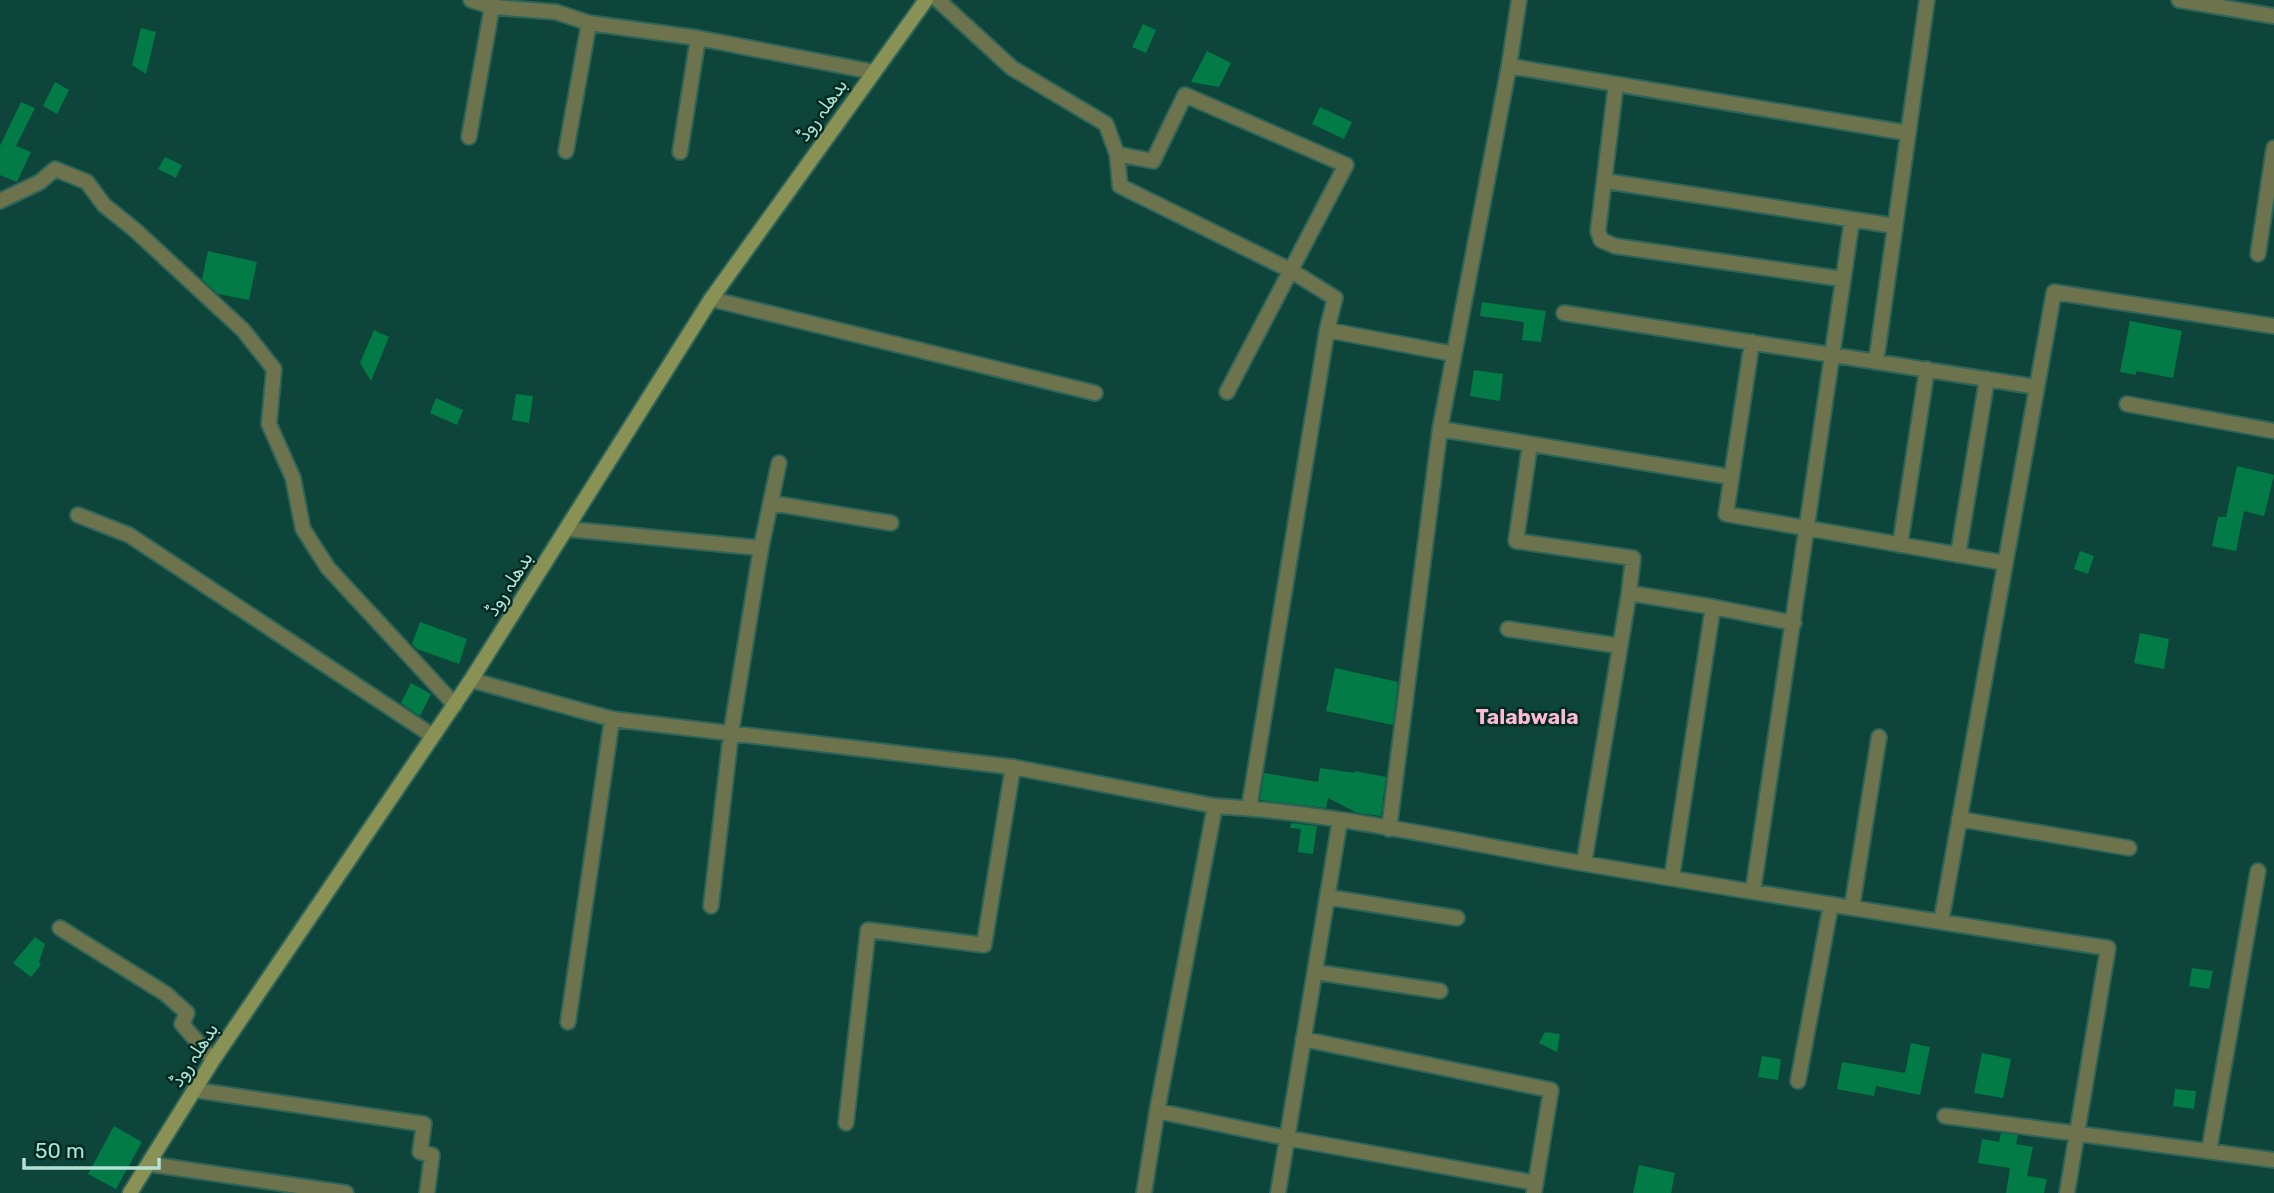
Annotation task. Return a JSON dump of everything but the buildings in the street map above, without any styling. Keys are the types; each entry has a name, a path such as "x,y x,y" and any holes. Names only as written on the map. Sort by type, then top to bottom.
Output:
{"main road":[{"name":"بدھلہ روڈ","path":"130,1193 213,1060 471,680 711,299 926,0"}],"street":[{"path":"471,0 493,4 556,6 589,23 698,38 874,72"},
{"path":"937,0 1012,68 1105,124 1117,154 1121,186 1290,270 1335,298 1327,330 1249,808"},
{"path":"1389,829 1440,429 1509,66 1519,0"},
{"path":"1876,362 1927,0"},
{"path":"2179,0 2274,16"},
{"path":"469,137 493,4"},
{"path":"566,151 589,23"},
{"path":"680,152 698,38"},
{"path":"1509,66 1908,133"},
{"path":"1616,84 1598,231 1601,240 1615,246 1843,279"},
{"path":"1117,154 1153,161 1185,95 1346,165 1227,392"},
{"path":"2258,254 2274,148"},
{"path":"0,201 40,182 55,169 88,182 104,205 135,230 243,330 274,369 269,424 293,478 303,529 328,568 454,705"},
{"path":"1605,181 1895,226"},
{"path":"1753,891 1852,220"},
{"path":"1941,922 2054,292 2274,326"},
{"path":"711,299 1095,393"},
{"path":"1564,313 2037,387"},
{"path":"1327,330 1454,354"},
{"path":"1752,342 1726,514 2005,563"},
{"path":"1900,545 1927,369"},
{"path":"1958,555 1987,379"},
{"path":"2127,404 2274,432"},
{"path":"1440,429 1731,477"},
{"path":"1530,444 1516,541 1633,558 1584,863"},
{"path":"711,906 731,733 761,548 779,463"},
{"path":"771,503 891,523"},
{"path":"78,515 130,535 433,736"},
{"path":"567,529 761,548"},
{"path":"1629,593 1794,623"},
{"path":"1671,876 1713,607"},
{"path":"1508,629 1620,646"},
{"path":"471,680 612,719 1013,767 1215,806 1340,820 1584,863 2108,948 2067,1193"},
{"path":"568,1022 612,719"},
{"path":"1852,907 1879,737"},
{"path":"846,1123 868,930 984,945 1013,767"},
{"path":"1144,1193 1215,806"},
{"path":"1959,819 2129,848"},
{"path":"1278,1193 1340,820"},
{"path":"2209,1151 2258,871"},
{"path":"1327,897 1457,918"},
{"path":"1798,1081 1831,904"},
{"path":"60,928 166,994 187,1013 182,1024 213,1060"},
{"path":"1315,972 1440,991"},
{"path":"1157,1111 1535,1188 1551,1090 1303,1039"},
{"path":"195,1090 424,1124 420,1152 432,1155 426,1193"},
{"path":"1945,1116 2274,1160"},
{"path":"149,1164 346,1193"}],"district":[{"name":"Talabwala","path":"1527,716"}]}
